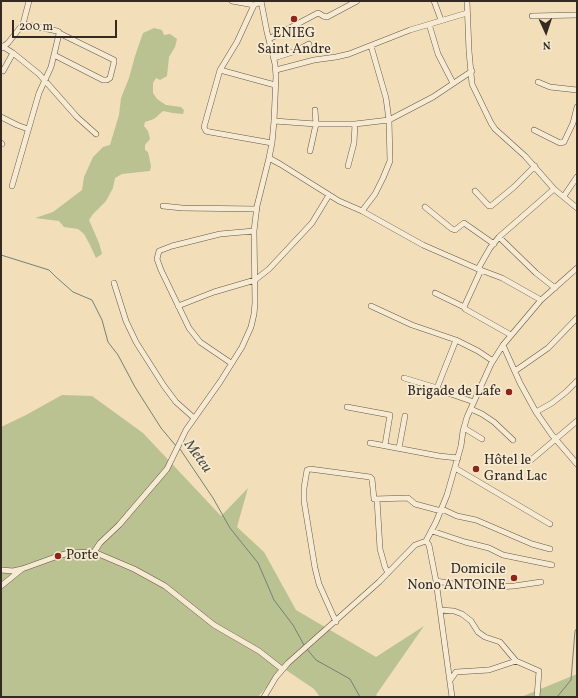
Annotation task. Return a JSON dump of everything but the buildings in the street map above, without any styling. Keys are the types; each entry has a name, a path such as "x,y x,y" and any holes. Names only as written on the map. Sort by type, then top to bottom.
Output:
{"street":[{"path":"2,46 8,43 23,24 29,1"},
{"path":"94,552 100,543 119,524 162,475 172,460 186,430 220,382 242,347 251,327 254,314 254,231 266,165 272,143 276,70 261,2 254,5 232,1"},
{"path":"269,39 318,13 324,17 327,17 357,1"},
{"path":"434,1 441,20"},
{"path":"467,1 472,84 495,129 535,166 554,189 577,208"},
{"path":"254,5 237,42 220,70 204,127 206,131 210,132 272,143"},
{"path":"276,70 314,60 349,54 410,30 468,13"},
{"path":"532,16 577,15"},
{"path":"23,24 57,31 114,60 110,78 103,80 54,55"},
{"path":"429,24 438,54 453,83"},
{"path":"12,186 39,93 51,67 59,33"},
{"path":"274,58 296,51 309,44"},
{"path":"2,46 13,53 45,80 77,117 96,134"},
{"path":"362,211 375,194 387,171 390,155 389,120 386,98 371,46"},
{"path":"3,70 13,53"},
{"path":"220,70 275,86"},
{"path":"274,121 316,124 355,124 389,120 433,97 472,71"},
{"path":"538,82 550,87 577,90"},
{"path":"534,130 560,143 564,142 573,123 577,107"},
{"path":"310,152 316,124 315,110"},
{"path":"1,117 28,129"},
{"path":"348,166 354,143 355,124"},
{"path":"269,158 329,195 362,211 423,245 502,278 541,300"},
{"path":"474,191 489,206 491,206 514,187 535,166"},
{"path":"564,196 577,176"},
{"path":"464,307 480,270 499,237 554,189"},
{"path":"178,306 214,292 255,280 269,269 312,223 329,195"},
{"path":"162,206 182,208 257,209"},
{"path":"424,207 452,229 455,230 464,223 494,244"},
{"path":"231,363 200,342 189,328 157,259 160,251 178,245 220,234 254,231"},
{"path":"499,237 536,273 555,288"},
{"path":"264,697 282,669 336,622 388,573 415,545 426,541 432,531 447,495 458,458 464,428 471,409 493,361 511,335 541,300 577,269"},
{"path":"114,283 126,321 136,342 176,402 194,418"},
{"path":"435,293 464,307 465,309 511,335"},
{"path":"371,306 412,325 456,340 478,351 493,361"},
{"path":"515,371 548,348 577,318"},
{"path":"437,388 456,340"},
{"path":"503,346 536,412 556,440 577,464"},
{"path":"404,378 437,388 474,402"},
{"path":"536,412 552,403 577,381"},
{"path":"347,406 390,415 385,445"},
{"path":"471,409 494,422 513,440"},
{"path":"399,448 405,416"},
{"path":"531,460 577,421"},
{"path":"464,428 482,439"},
{"path":"370,443 439,456 458,458"},
{"path":"455,468 550,524"},
{"path":"336,622 319,584 315,568 304,501 304,488 307,470 310,469 370,477 372,479 374,498 377,499 380,549 388,573"},
{"path":"377,499 408,498 415,504 476,520 532,544 550,549"},
{"path":"432,531 464,542 489,548 503,555 552,566"},
{"path":"426,541 430,545 451,679 452,697"},
{"path":"1,570 13,571 22,569 69,553 94,552 134,569 165,586 214,625 259,651 282,669"},
{"path":"1,586 22,569"},
{"path":"436,581 460,585 497,587 541,582"},
{"path":"440,610 454,611 467,617 478,632 485,637 500,642 516,661 539,670 537,697"},
{"path":"451,679 456,672 489,670 516,661"}],"green space":[{"path":"154,28 162,30 164,35 170,34 177,39 175,47 169,57 167,76 160,80 156,78 153,83 153,93 157,99 166,105 181,107 184,110 183,114 163,111 154,119 145,122 144,126 148,131 150,139 145,145 145,150 148,152 151,166 150,171 122,174 115,178 113,188 106,201 89,220 102,254 96,258 84,234 78,229 64,227 59,221 35,218 53,212 82,190 84,177 93,157 103,147 110,145 119,115 121,98 143,33"},
{"path":"62,395 92,396 143,433 221,516 248,488 237,527 264,552 296,610 376,657 424,626 376,695 378,697 320,697 314,689 283,668 258,697 1,697 1,427"},
{"path":"577,674 577,697 521,697"}],"waterway":[{"name":"Meteu","path":"1,255 49,270 73,292 92,300 102,320 108,342 118,355 135,387 161,428 176,446"},
{"name":"Meteu","path":"180,449 213,498 230,528 258,563 274,600 293,625 304,645"},
{"name":"Meteu","path":"557,697 571,680 575,631 577,628"},
{"name":"Meteu","path":"307,649 316,660 350,679 360,697"}],"place":[{"name":"ENIEG Saint Andre","path":"294,19"},
{"name":"Brigade de Lafe","path":"509,392"},
{"name":"Hôtel le Grand Lac","path":"476,469"},
{"name":"Porte","path":"58,556"},
{"name":"Domicile Nono ANTOINE","path":"514,578"}]}
